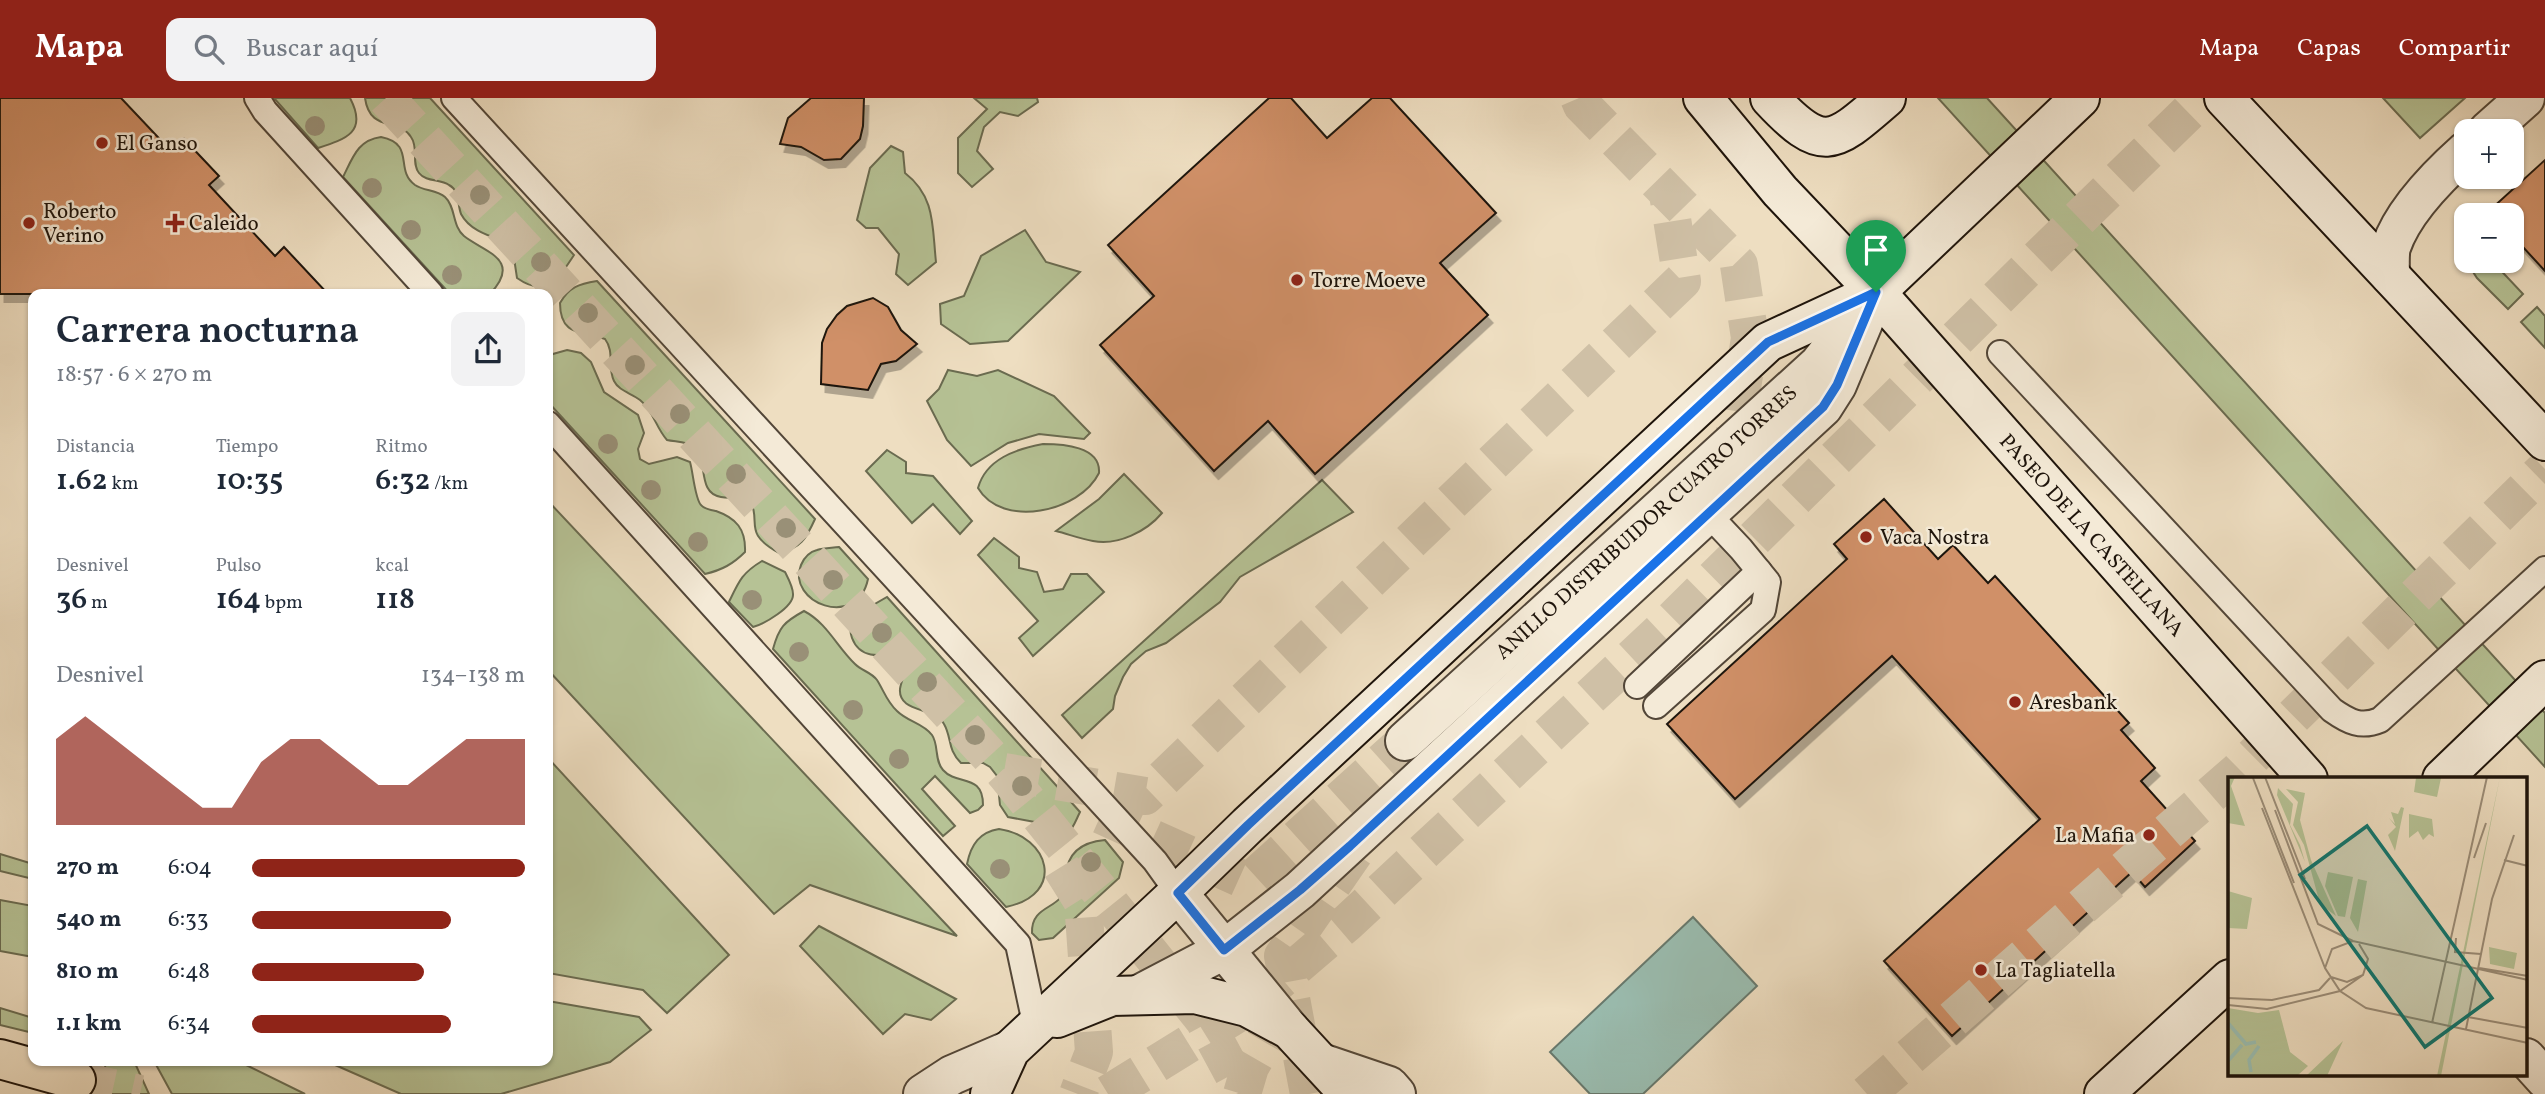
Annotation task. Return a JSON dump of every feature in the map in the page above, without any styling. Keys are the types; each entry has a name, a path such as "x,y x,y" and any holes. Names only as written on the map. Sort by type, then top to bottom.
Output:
{"main road":[{"name":"PASEO DE LA CASTELLANA","path":"1703,98 1780,191 1876,292 2306,777"},
{"path":"1770,98 1804,130 1830,137 1847,132 1886,98"},
{"path":"990,1094 1023,1039 1248,825 1768,342 1876,292 2080,98"},
{"path":"2501,119 2525,98"},
{"path":"2234,104 2545,441"},
{"path":"2390,275 2391,248 2406,219 2436,178 2454,162"},
{"path":"1138,995 1224,950 1300,890 1823,407 1837,385 1876,292"},
{"name":"ANILLO DISTRIBUIDOR CUATRO TORRES","path":"1405,741 1819,364 1876,292"},
{"path":"2444,777 2545,680"},
{"path":"1178,893 1290,1030 1349,1094"},
{"path":"2104,1094 2228,981"},
{"path":"923,1094 952,1075 1076,1009 1112,996 1195,994 1247,1007 1290,1030"},
{"path":"0,1059 76,1080"},
{"path":"2528,1060 2545,1079"},
{"path":"1324,1064 1389,1086 1396,1094"}],"lane":[{"path":"257,98 265,111 426,289"},
{"path":"454,98 1155,861 1178,893"},
{"path":"2000,353 2332,710 2346,720 2366,725 2380,720 2545,569"},
{"path":"553,430 1018,944 1023,1039"},
{"path":"1656,706 1763,610 1768,582 1708,514"},
{"path":"1637,686 1759,571"}],"green space":[{"path":"274,98 350,98 357,119 355,126 345,137 318,148"},
{"path":"365,98 430,98 574,255 563,272 544,286 536,287 517,278 514,258 506,242 481,232 465,220 453,188 425,178 419,173 411,137 399,127 372,116"},
{"path":"974,98 1037,98 1038,102 1018,116 1000,112 984,127 977,151 993,169 972,187 958,173 958,138 987,109"},
{"path":"1938,98 1987,98 2545,713 2545,767"},
{"path":"2383,98 2465,98 2420,138"},
{"path":"381,137 398,145 409,179 419,187 445,197 460,232 490,252 502,264 503,272 494,289 445,289 343,177 353,156 373,139"},
{"path":"891,146 903,152 905,173 922,192 933,225 936,262 908,285 896,274 899,254 878,228 866,228 857,220 870,168"},
{"path":"1025,230 1046,262 1080,272 1008,341 970,344 941,324 940,304 964,296 981,256"},
{"path":"2474,273 2503,273 2523,294 2508,309"},
{"path":"597,281 815,519 798,545 779,553 760,539 748,497 727,498 713,494 705,483 701,459 694,447 667,440 644,404 616,384 612,376 610,349 605,339 574,331 564,322 560,303 567,293 585,283"},
{"path":"2537,307 2545,316 2545,348 2521,322"},
{"path":"567,350 581,353 591,362 604,392 638,415 644,433 638,449 640,459 649,464 677,457 690,462 699,502 734,521 742,531 745,552 722,568 705,574 553,407 553,354"},
{"path":"948,370 977,376 998,370 1054,396 1090,433 1084,439 1039,434 1008,443 971,466 947,440 927,401 939,389"},
{"path":"1043,444 1070,446 1087,452 1098,464 1099,473 1089,487 1059,506 1022,512 989,501 978,488 988,470 1013,452"},
{"path":"887,450 906,462 906,473 933,476 972,521 960,534 933,504 912,523 866,471"},
{"path":"1124,474 1162,513 1156,520 1131,536 1103,542 1056,531 1099,499"},
{"path":"1322,480 1353,512 1240,577 1220,602 1166,643 1146,651 1131,664 1123,677 1113,709 1082,738 1062,715"},
{"path":"553,506 957,936 810,885 774,914 553,675"},
{"path":"994,538 1019,557 1019,568 1037,572 1044,592 1063,589 1071,574 1087,574 1104,592 1033,656 1019,638 1038,621 978,555"},
{"path":"839,547 868,579 861,595 851,604 838,607 813,599 804,590 799,578 801,565 809,554 820,549"},
{"path":"762,561 785,572 793,594 784,609 771,619 753,627 729,602 742,578"},
{"path":"887,597 1080,812 1068,833 1052,837 1040,823 1008,817 1000,805 997,776 990,767 983,763 961,763 954,753 944,724 933,715 911,706 901,697 900,689 907,662 902,657 903,650 898,648 897,653 884,655 871,654 855,645 850,630 854,616"},
{"path":"804,611 819,622 855,664 875,677 897,711 932,735 938,762 943,770 979,788 983,805 970,813 935,776 922,789 955,826 943,836 773,649 783,626"},
{"path":"553,763 729,955 667,1013 643,990 553,974"},
{"path":"999,829 1030,842 1039,853 1044,866 1044,878 1038,890 1025,900 1006,907 967,864 977,840"},
{"path":"1105,840 1123,862 1119,878 1053,938 1039,940 1032,933 1035,919 1061,897 1069,861 1083,846"},
{"path":"0,854 28,862 28,878 0,871"},
{"path":"0,900 28,905 28,956 0,951"},
{"path":"819,926 956,999 931,1020 905,1014 883,1034 800,946"},
{"path":"553,1002 639,1017 651,1030 610,1062 501,1094 401,1094 337,1066 553,1066"},
{"path":"0,1008 28,1016 28,1032 0,1025"},
{"path":"105,1066 136,1066 149,1094 97,1094"},
{"path":"157,1066 248,1066 305,1094 172,1094"}],"shaded area":[{"path":"1693,917 1757,986 1643,1094 1590,1094 1550,1052"}],"building":[{"path":"0,98 121,98 171,151 184,139 219,176 209,185 275,256 284,247 323,289 28,289 28,294 0,294"},
{"path":"811,98 864,98 860,139 841,159 824,160 801,147 780,144 788,118"},
{"name":"Torre Moeve","path":"1269,98 1291,98 1327,138 1372,98 1390,98 1496,213 1440,263 1488,315 1315,474 1268,421 1214,471 1100,345 1154,296 1108,245"},
{"path":"2545,160 2545,271 2524,248 2524,203 2498,203 2513,189 2524,189 2524,179"},
{"path":"873,298 888,307 901,330 917,344 896,361 881,364 868,390 821,384 822,343 827,329 847,306"},
{"path":"1884,499 1938,559 1953,545 1988,583 1995,576 2129,723 2121,730 2155,768 2141,781 2195,841 2145,887 2132,872 1952,1036 1884,961 2040,819 1892,656 1735,799 1667,724 1847,559 1834,544"}],"tunnel":[{"path":"386,98 1004,772 1145,796 1682,281 1668,194"},
{"path":"1579,98 1582,105 1739,265 1750,338 1730,462"},
{"path":"1108,1094 1250,1006 1347,923 1663,629 2203,98"},
{"path":"2231,777 2545,469"},
{"path":"1101,815 1249,882 1405,741"},
{"path":"1004,772 1204,1020 1244,1094"},
{"path":"1867,1094 2228,780"},
{"path":"1309,1094 1283,956 1359,846"},
{"path":"1061,867 1083,902 1094,1052 1078,1094"},
{"path":"1242,1094 1250,1067 1292,994"},
{"path":"76,1080 140,1094"}],"place":[{"name":"El Ganso","path":"102,143"},
{"name":"Roberto Verino","path":"29,223"},
{"name":"Caleido","path":"175,223"},
{"name":"Torre Moeve","path":"1297,280"},
{"name":"Vaca Nostra","path":"1866,537"},
{"name":"Aresbank","path":"2015,702"},
{"name":"La Mafia","path":"2149,835"},
{"name":"La Tagliatella","path":"1981,970"}],"route":[{"path":"1876,292 1837,385 1823,407 1350,846 1300,890 1224,950 1178,893 1768,342 1876,292"}]}
